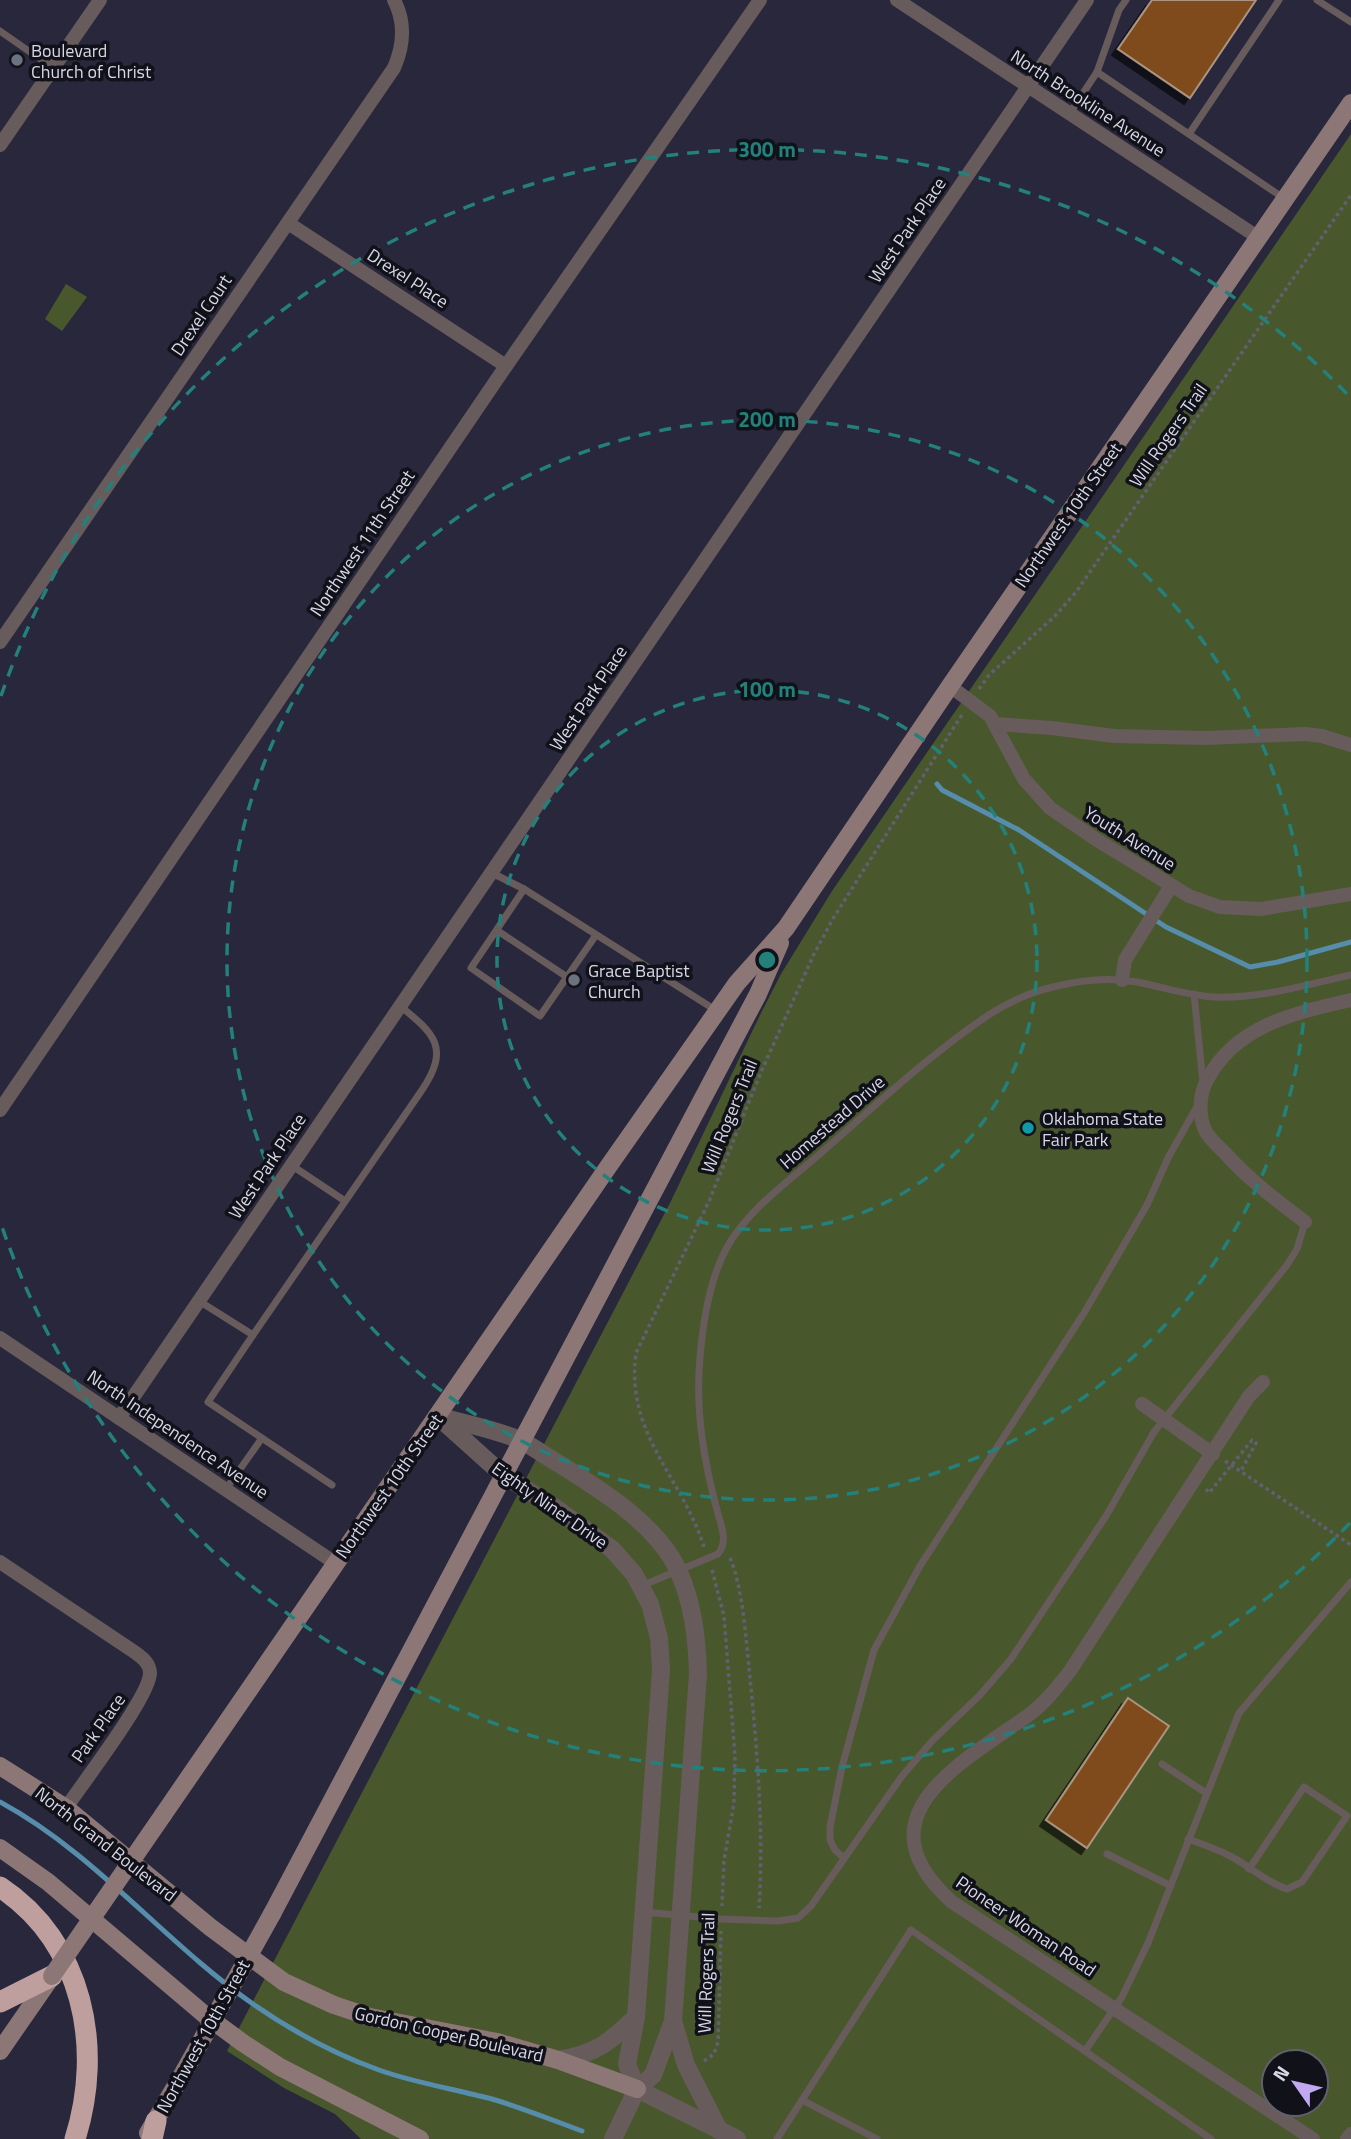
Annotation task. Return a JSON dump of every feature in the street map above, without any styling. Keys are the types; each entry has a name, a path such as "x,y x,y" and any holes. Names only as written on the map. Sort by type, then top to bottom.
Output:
{"highway":[{"path":"0,1887 32,1912 51,1935 76,1983 84,2012 88,2062 75,2139"},
{"path":"0,2002 27,1999 52,1976"}],"main road":[{"name":"Northwest 10th Street","path":"52,1976 717,1011 737,983 786,928 1351,103"},
{"name":"Northwest 10th Street","path":"145,2139 154,2130 272,1914 502,1474 758,994 786,928"},
{"name":"North Grand Boulevard","path":"0,1766 66,1808 210,1927"},
{"path":"0,1848 48,1882 205,2015 279,2067 420,2139"},
{"name":"Gordon Cooper Boulevard","path":"210,1927 284,1982 334,2006 370,2017 497,2042 558,2060 637,2089"},
{"path":"0,2051 27,1999"}],"street":[{"path":"0,145 100,0"},
{"name":"Drexel Court","path":"0,642 394,68 403,43 403,31 394,0"},
{"name":"Northwest 11th Street","path":"0,1110 506,366 760,0"},
{"name":"North Brookline Avenue","path":"897,0 1259,238"},
{"name":"West Park Place","path":"119,1418 1087,0"},
{"name":"Drexel Place","path":"288,223 506,366"},
{"name":"Youth Avenue","path":"950,686 983,709 996,724 1024,779 1050,808 1171,886 1204,902 1237,909 1298,905 1351,894"},
{"path":"996,724 1114,736 1206,738 1305,734 1351,745"},
{"path":"1122,980 1123,964 1171,886"},
{"path":"1305,1222 1247,1177 1206,1132 1201,1113 1202,1094 1216,1063 1242,1038 1274,1021 1351,1000"},
{"name":"North Independence Avenue","path":"0,1338 335,1563"},
{"name":"Pioneer Woman Road","path":"1263,1382 1249,1396 1056,1689 1030,1714 980,1747 939,1782 922,1807 914,1829 916,1856 929,1879 974,1918 1313,2139"},
{"path":"1142,1404 1213,1454"},
{"name":"Eighty Niner Drive","path":"438,1416 520,1440 585,1480 645,1525 678,1569 692,1613 697,1639 698,1674 673,2021 653,2075 637,2089 613,2139"},
{"name":"Eighty Niner Drive","path":"438,1416 502,1474 612,1549 634,1574 650,1604 659,1637 661,1670 636,2017 627,2064 637,2089"},
{"name":"Park Place","path":"0,1562 130,1649 148,1665 150,1672 144,1695 66,1808"},
{"path":"558,2060 578,2057 600,2048 636,2017"},
{"path":"673,2021 688,2070 719,2130"},
{"name":"Gordon Cooper Boulevard","path":"637,2089 737,2139"},
{"path":"1347,2139 1351,2134"}],"lane":[{"path":"1069,114 1097,72 1119,10 1126,0"},
{"path":"1189,134 1279,0"},
{"path":"1317,0 1351,22"},
{"path":"0,31 53,68"},
{"path":"1097,72 1286,199"},
{"path":"492,873 524,889 717,1011"},
{"path":"524,889 471,968 540,1016 596,935"},
{"path":"498,931 567,977"},
{"name":"Homestead Drive","path":"721,1549 724,1538 702,1448 698,1384 702,1336 718,1266 733,1237 762,1205 893,1090 990,1015 1023,997 1052,987 1089,981 1122,980 1214,997 1255,995 1351,975"},
{"path":"844,1858 835,1850 830,1840 830,1827 862,1685 874,1650 920,1566 1084,1313 1147,1205 1202,1094 1194,994"},
{"path":"332,1485 208,1402 422,1090 436,1065 433,1037 422,1023 400,1006"},
{"path":"291,1165 345,1201"},
{"path":"644,1912 778,1921 797,1918 811,1906 916,1758 1012,1659 1106,1516 1164,1419 1287,1265 1297,1249 1305,1222"},
{"path":"199,1301 253,1335"},
{"path":"226,1489 262,1438"},
{"path":"641,1586 712,1557 721,1549"},
{"path":"1085,2052 1115,2008 1144,1953 1206,1793 1246,1703 1351,1582"},
{"path":"1162,1764 1206,1793"},
{"path":"1188,1839 1230,1856 1249,1869 1272,1884 1287,1889 1302,1882 1347,1816 1304,1787 1249,1869"},
{"path":"1107,1854 1171,1886"},
{"path":"777,2139 911,1930 1211,2139"},
{"path":"802,2099 877,2139"}],"path":[{"name":"Will Rogers Trail","path":"989,675 1054,617 1076,593 1351,195"},
{"name":"Will Rogers Trail","path":"700,1536 643,1424 633,1376 636,1353 710,1199 761,1072 814,954 834,917 956,723"},
{"path":"1210,1479 1205,1490 1209,1493 1252,1440 1256,1443 1241,1472"},
{"path":"1230,1465 1351,1545"},
{"path":"721,1549 732,1560 744,1621 755,1728 761,1812 758,1920"},
{"name":"Will Rogers Trail","path":"688,2070 714,2054 718,2042 724,1860 734,1803 735,1756 724,1616 717,1584"}],"green space":[{"name":"Oklahoma State Fair Park","path":"1351,134 1351,2139 361,2139 335,2114 284,2088 227,2051 670,1203 781,974 832,891"},
{"path":"66,284 87,297 62,331 45,319"}],"building":[{"path":"1152,0 1256,0 1190,98 1118,49"},
{"path":"1128,1698 1169,1726 1087,1848 1046,1820"}],"waterway":[{"path":"937,784 942,790 1019,830 1166,927 1250,967 1351,942"},
{"path":"0,1802 68,1847 221,1980 298,2033 346,2057 393,2075 492,2099 582,2131"}],"place":[{"name":"Boulevard Church of Christ","path":"17,60"},
{"name":"Grace Baptist Church","path":"574,980"},
{"name":"Oklahoma State Fair Park","path":"1028,1128"}]}
